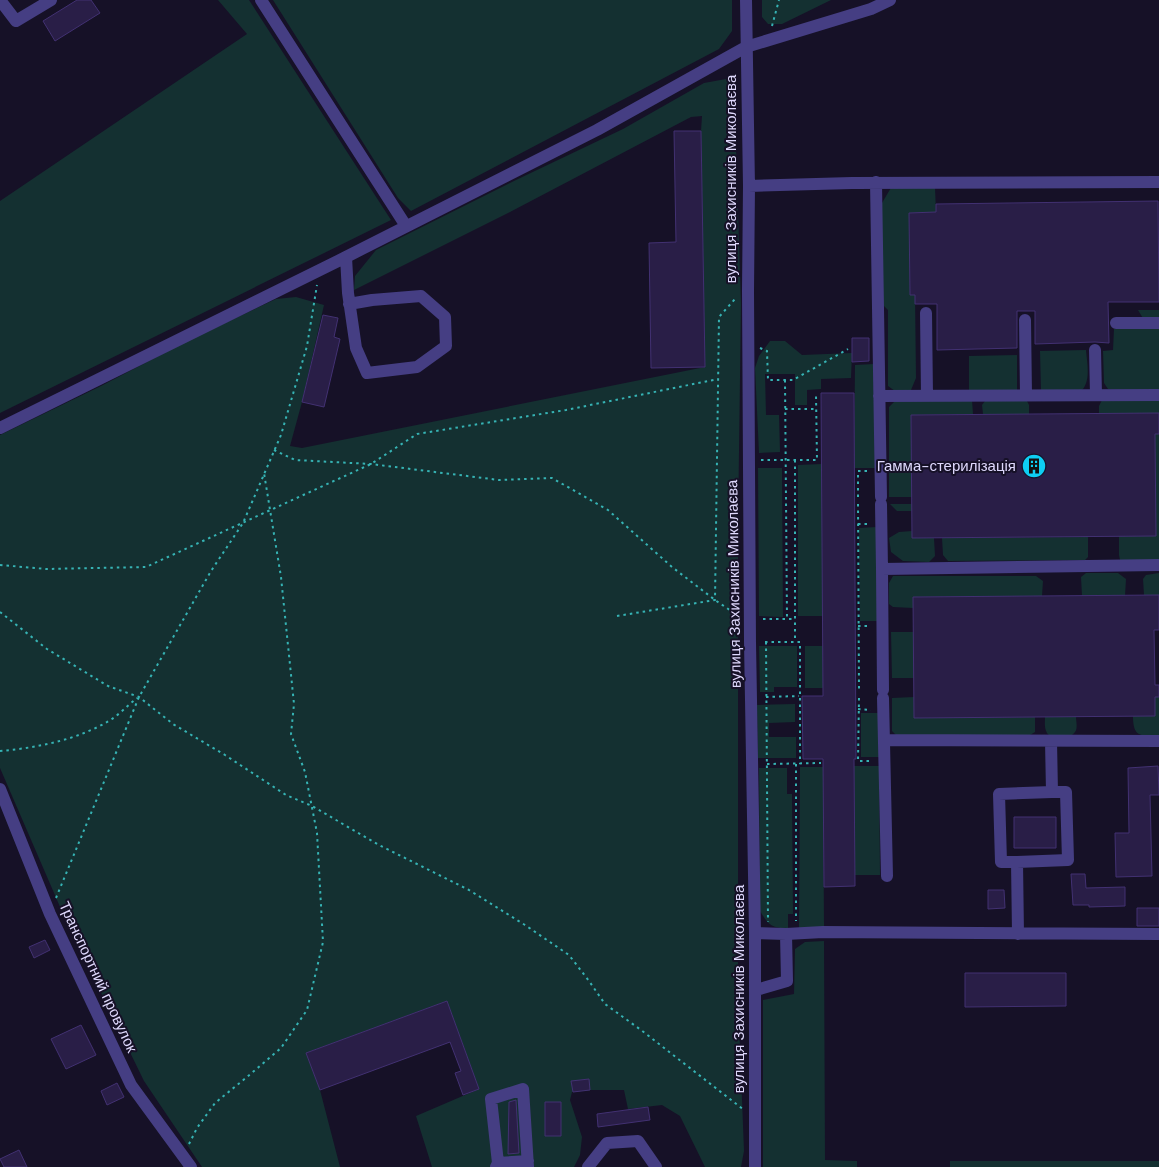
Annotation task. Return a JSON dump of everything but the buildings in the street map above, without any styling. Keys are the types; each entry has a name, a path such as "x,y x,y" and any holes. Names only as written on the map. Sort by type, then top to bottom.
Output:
{"street":[{"path":"2,5 16,21 51,0"},
{"path":"261,0 406,226"},
{"name":"вулиця Захисників Миколаєва","path":"746,0 749,186 750,642 756,990 755,1167"},
{"path":"0,428 346,257 597,130 746,47 890,0"},
{"path":"749,186 876,182 1159,182"},
{"path":"876,182 887,876"},
{"path":"346,257 350,304 356,348 367,373 417,367 446,346 445,317 420,296 350,304"},
{"path":"926,313 927,396"},
{"path":"1025,320 1026,396"},
{"path":"1116,323 1159,324"},
{"path":"1095,350 1096,395"},
{"path":"880,396 1159,395"},
{"path":"882,569 1159,565"},
{"path":"884,740 1159,741"},
{"path":"1051,741 1052,792"},
{"name":"Транспортний провулок","path":"0,789 50,914 131,1085 191,1167"},
{"path":"1066,792 1068,860 1017,862 1000,862 999,794 1066,792"},
{"path":"1017,862 1018,934"},
{"path":"755,933 1159,934"},
{"path":"756,990 787,981 791,933"},
{"path":"523,1089 528,1164 497,1165 491,1099 523,1089"},
{"path":"588,1167 607,1143 638,1140 656,1167"}],"path":[{"path":"767,40 779,0"},
{"path":"50,914 138,697 211,571 243,523 281,435 307,346 319,270"},
{"path":"715,600 719,317 735,299 748,291"},
{"path":"748,344 767,351 768,380 792,380 848,349"},
{"path":"0,565 46,569 146,567 371,464 417,434 566,410 718,379"},
{"path":"785,380 787,619"},
{"path":"749,460 817,460 816,395"},
{"path":"785,410 816,409"},
{"path":"274,450 295,460 371,464 499,480 552,478 608,510 672,567 715,600 750,622 795,619"},
{"path":"795,460 796,642"},
{"path":"858,471 858,497"},
{"path":"182,1156 197,1128 215,1104 281,1048 307,1010 322,942 317,833 305,772 290,734 294,704 281,577 264,473"},
{"path":"858,504 859,690"},
{"path":"617,616 715,600"},
{"path":"0,612 47,649 108,686 138,697 173,724 286,795 312,806 379,845 469,890 525,925 569,955 605,1004 756,1119"},
{"path":"750,642 800,642 800,764"},
{"path":"766,642 769,934"},
{"path":"751,697 799,696"},
{"path":"0,751 24,749 80,736 108,722 138,697"},
{"path":"859,698 858,761 884,761"},
{"path":"752,763 821,763"},
{"path":"791,933 796,764"}],"green space":[{"path":"218,0 249,0 391,220 0,413 0,201 247,34"},
{"path":"273,0 732,0 732,31 719,49 411,211 398,198"},
{"path":"762,0 831,0 782,24 768,24 762,17"},
{"path":"726,79 736,87 735,117 741,304 738,526 738,995 744,1151 741,1167 705,1167 680,1116 662,1105 628,1109 624,1090 590,1090 572,1092 570,1100 582,1137 580,1155 574,1167 432,1167 416,1116 479,1089 447,1001 306,1053 320,1090 340,1167 202,1167 144,1081 67,923 0,768 0,435 101,386 195,337 276,299 296,297 324,305 290,446 302,448 705,367 702,116 691,117 510,212 354,290 355,276 376,250 623,129 704,83"},
{"path":"892,186 935,188 936,212 909,213 910,294 915,295 916,378 911,390 895,391 888,386 888,310 882,304 882,203"},
{"path":"1138,310 1159,310 1159,319 1144,320"},
{"path":"1159,328 1159,391 1108,389 1104,383 1103,351 1113,350 1114,329"},
{"path":"770,341 785,341 802,355 852,353 851,378 821,379 821,389 807,390 807,405 795,405 795,374 765,374 766,415 779,415 780,452 759,453 755,368 759,356"},
{"path":"1086,350 1087,381 1082,390 1041,390 1040,351"},
{"path":"1017,355 1017,390 969,390 969,356"},
{"path":"874,364 875,468 854,468 855,365"},
{"path":"972,400 973,414 911,415 912,497 889,497 889,407 895,401"},
{"path":"1102,400 1159,400 1159,413 1099,413 1099,406"},
{"path":"985,401 1027,401 1029,414 983,414 982,405"},
{"path":"1155,434 1159,434 1159,560 1120,560 1119,536 1156,536"},
{"path":"822,464 823,616 798,616 798,465"},
{"path":"758,468 782,468 783,617 759,616"},
{"path":"890,504 912,504 912,511 897,511"},
{"path":"877,527 878,621 860,621 859,528"},
{"path":"912,531 913,538 934,538 935,556 929,562 903,561 891,552 889,538 899,532"},
{"path":"1088,537 1088,557 1085,560 948,561 943,555 942,538"},
{"path":"1086,573 1118,573 1126,579 1125,596 1082,596 1081,577"},
{"path":"1159,573 1159,595 1144,595 1143,579 1146,575"},
{"path":"893,576 1036,576 1043,581 1042,596 913,597 913,608 893,607 889,604 889,583"},
{"path":"891,632 913,632 914,678 892,678"},
{"path":"759,646 797,646 797,687 774,687 774,692 760,692"},
{"path":"805,646 823,646 823,688 805,688"},
{"path":"914,697 914,718 1035,717 1035,732 1030,735 896,735 892,731 892,698"},
{"path":"1155,697 1159,697 1159,735 1147,736 1139,734 1136,732 1133,723 1133,716 1155,716"},
{"path":"795,704 795,722 769,723 769,737 796,737 796,758 758,758 757,705"},
{"path":"861,713 880,713 880,757 861,757"},
{"path":"1045,717 1076,717 1076,730 1070,736 1052,737 1046,731"},
{"path":"854,766 879,766 880,875 855,875"},
{"path":"800,767 823,767 824,927 799,928"},
{"path":"759,768 787,768 787,794 792,794 793,914 788,914 788,929 771,925 760,911"},
{"path":"824,941 825,1160 857,1161 857,1167 763,1167 763,1000 794,994 795,949 805,942"},
{"path":"950,1161 1159,1161 1159,1167 950,1167"}],"place":[{"name":"Гамма-стерилізація","path":"1034,466"}]}
